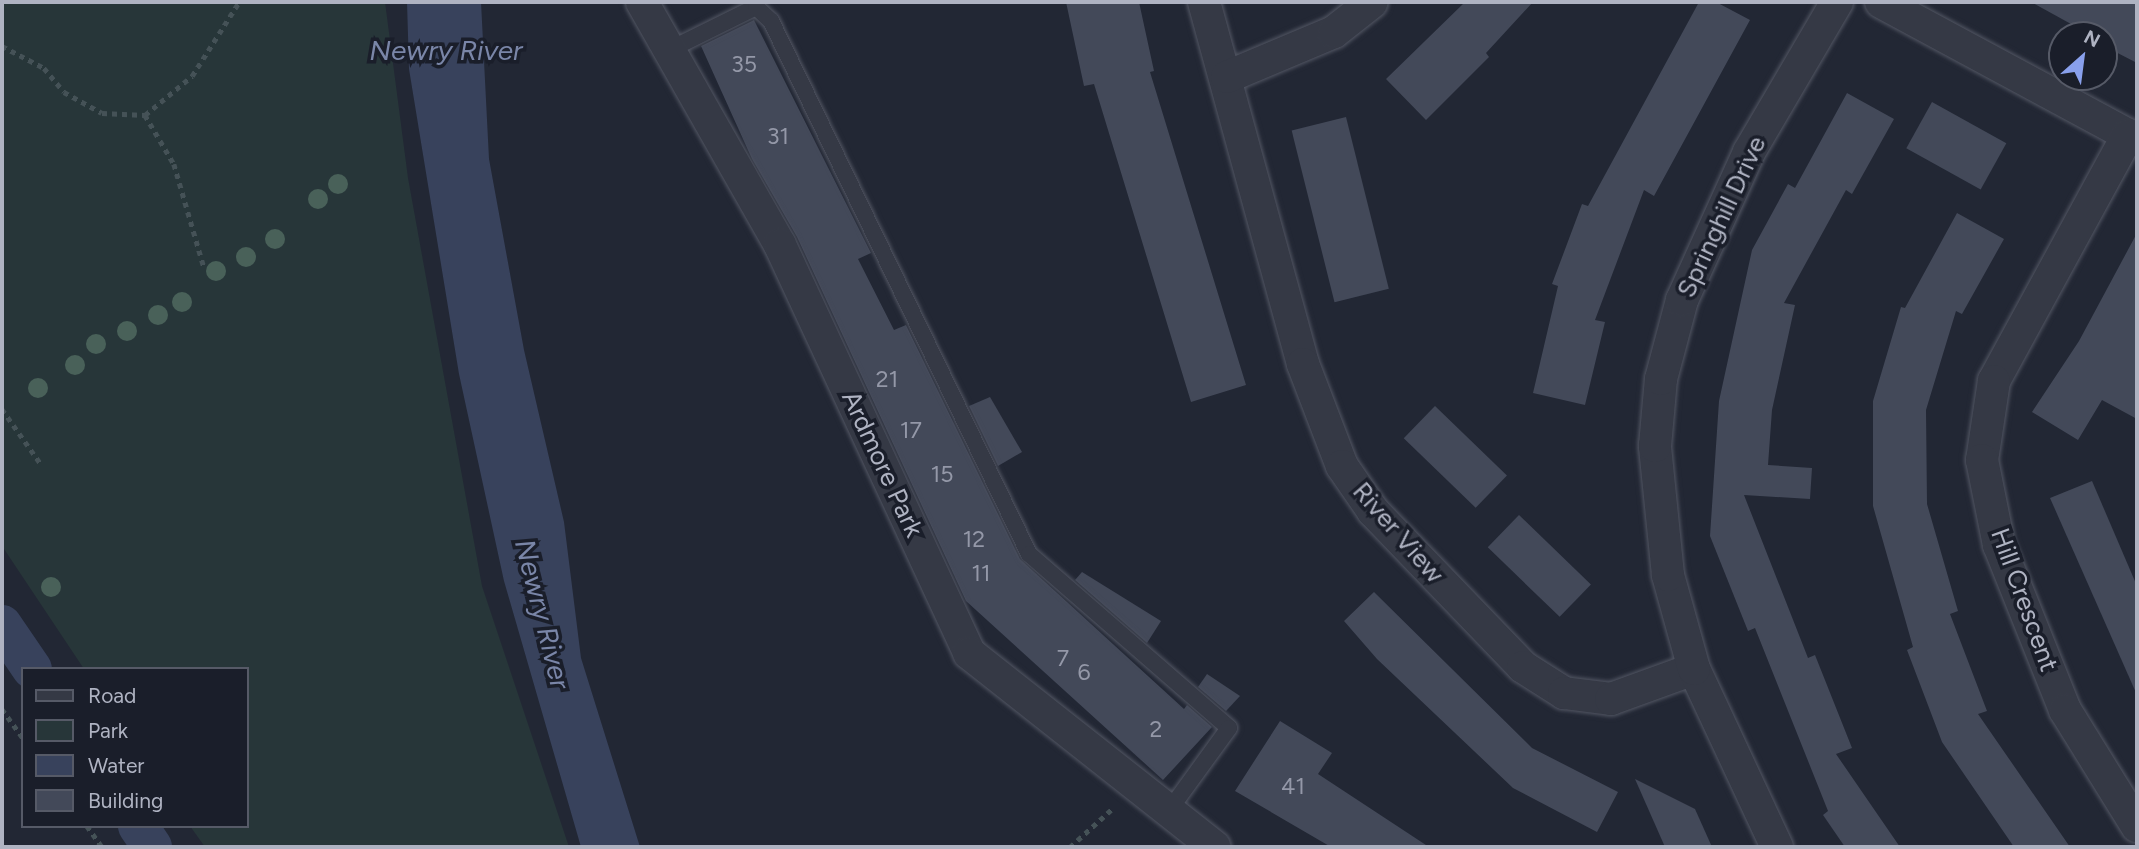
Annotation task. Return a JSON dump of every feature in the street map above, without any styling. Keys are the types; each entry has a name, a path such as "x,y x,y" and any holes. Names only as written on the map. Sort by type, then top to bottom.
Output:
{"street":[{"name":"Ardmore Park","path":"642,2 780,245 969,653 1215,847"},
{"name":"River View","path":"1204,2 1227,77 1303,364 1342,466 1373,512 1523,667 1564,693 1611,699 1694,669"},
{"path":"1227,77 1334,32 1372,2"},
{"name":"Springhill Drive","path":"1777,847 1694,669 1668,575 1660,521 1655,446 1661,379 1682,300 1715,220 1837,2"},
{"path":"1881,2 2132,138"},
{"name":"Hill Crescent","path":"2132,138 1994,381 1982,460 2000,545 2065,710 2137,826"}],"lane":[{"path":"669,50 756,7 771,21 1029,554 1229,728 1168,811"}],"path":[{"path":"2,46 44,68 64,92 102,113 145,115 192,76 239,2"},
{"path":"145,115 174,164 204,267"},
{"path":"2,409 41,464"},
{"path":"2,709 21,735"},
{"path":"1070,847 1136,787"},
{"path":"88,828 102,847"}],"green space":[{"path":"2,2 385,2 408,178 482,586 569,847 205,847 191,828 248,828 248,667 83,667 2,546"}],"water":[{"name":"Newry River","path":"407,2 481,2 489,159 524,350 564,522 581,658 640,847 581,847 504,581 459,374 409,69"}],"building":[{"path":"1066,2 1139,2 1154,71 1150,72 1246,385 1191,402 1094,84 1084,86"},
{"path":"1465,2 1533,2 1486,53 1489,57 1426,120 1386,79"},
{"path":"1699,2 1716,2 1750,20 1654,196 1644,190 1595,320 1605,322 1585,405 1533,393 1558,286 1552,284 1582,204 1588,206"},
{"path":"2031,2 2137,2 2137,63 2118,53 2118,21 2066,21"},
{"path":"754,20 871,253 858,259 894,330 906,325 1020,559 1184,709 1187,705 1212,727 1163,780 966,601 797,237 752,159 701,46"},
{"path":"1847,93 1894,119 1852,194 1846,190 1784,303 1795,305 1772,410 1768,465 1812,468 1810,499 1744,495 1808,658 1815,655 1852,748 1836,754 1900,847 1845,847 1823,815 1828,811 1755,628 1748,631 1710,536 1719,401 1752,250 1788,184 1795,188"},
{"path":"1932,102 2006,143 1981,190 1906,148"},
{"path":"1346,117 1389,289 1334,302 1292,131"},
{"path":"1957,213 2004,239 1962,314 1956,311 1926,410 1927,504 1958,611 1950,614 1987,711 1978,714 2070,847 2014,847 1942,742 1907,650 1913,647 1873,506 1873,401 1901,307 1905,308"},
{"path":"2137,233 2137,419 2102,400 2078,440 2032,412 2079,341"},
{"path":"990,397 1022,452 998,466 969,406"},
{"path":"1435,406 1507,475 1476,508 1404,438"},
{"path":"2092,481 2137,586 2137,695 2050,498"},
{"path":"1519,515 1591,584 1560,617 1488,547"},
{"path":"1082,572 1161,621 1147,643 1075,580"},
{"path":"1374,592 1532,748 1618,792 1597,832 1513,788 1377,659 1344,621"},
{"path":"1207,674 1240,696 1226,711 1198,687"},
{"path":"1280,721 1332,753 1318,774 1429,847 1331,847 1235,791"},
{"path":"1635,779 1695,809 1712,847 1665,847"}],"waterway":[{"path":"2,625 31,667"},
{"path":"139,828 152,847"}]}
